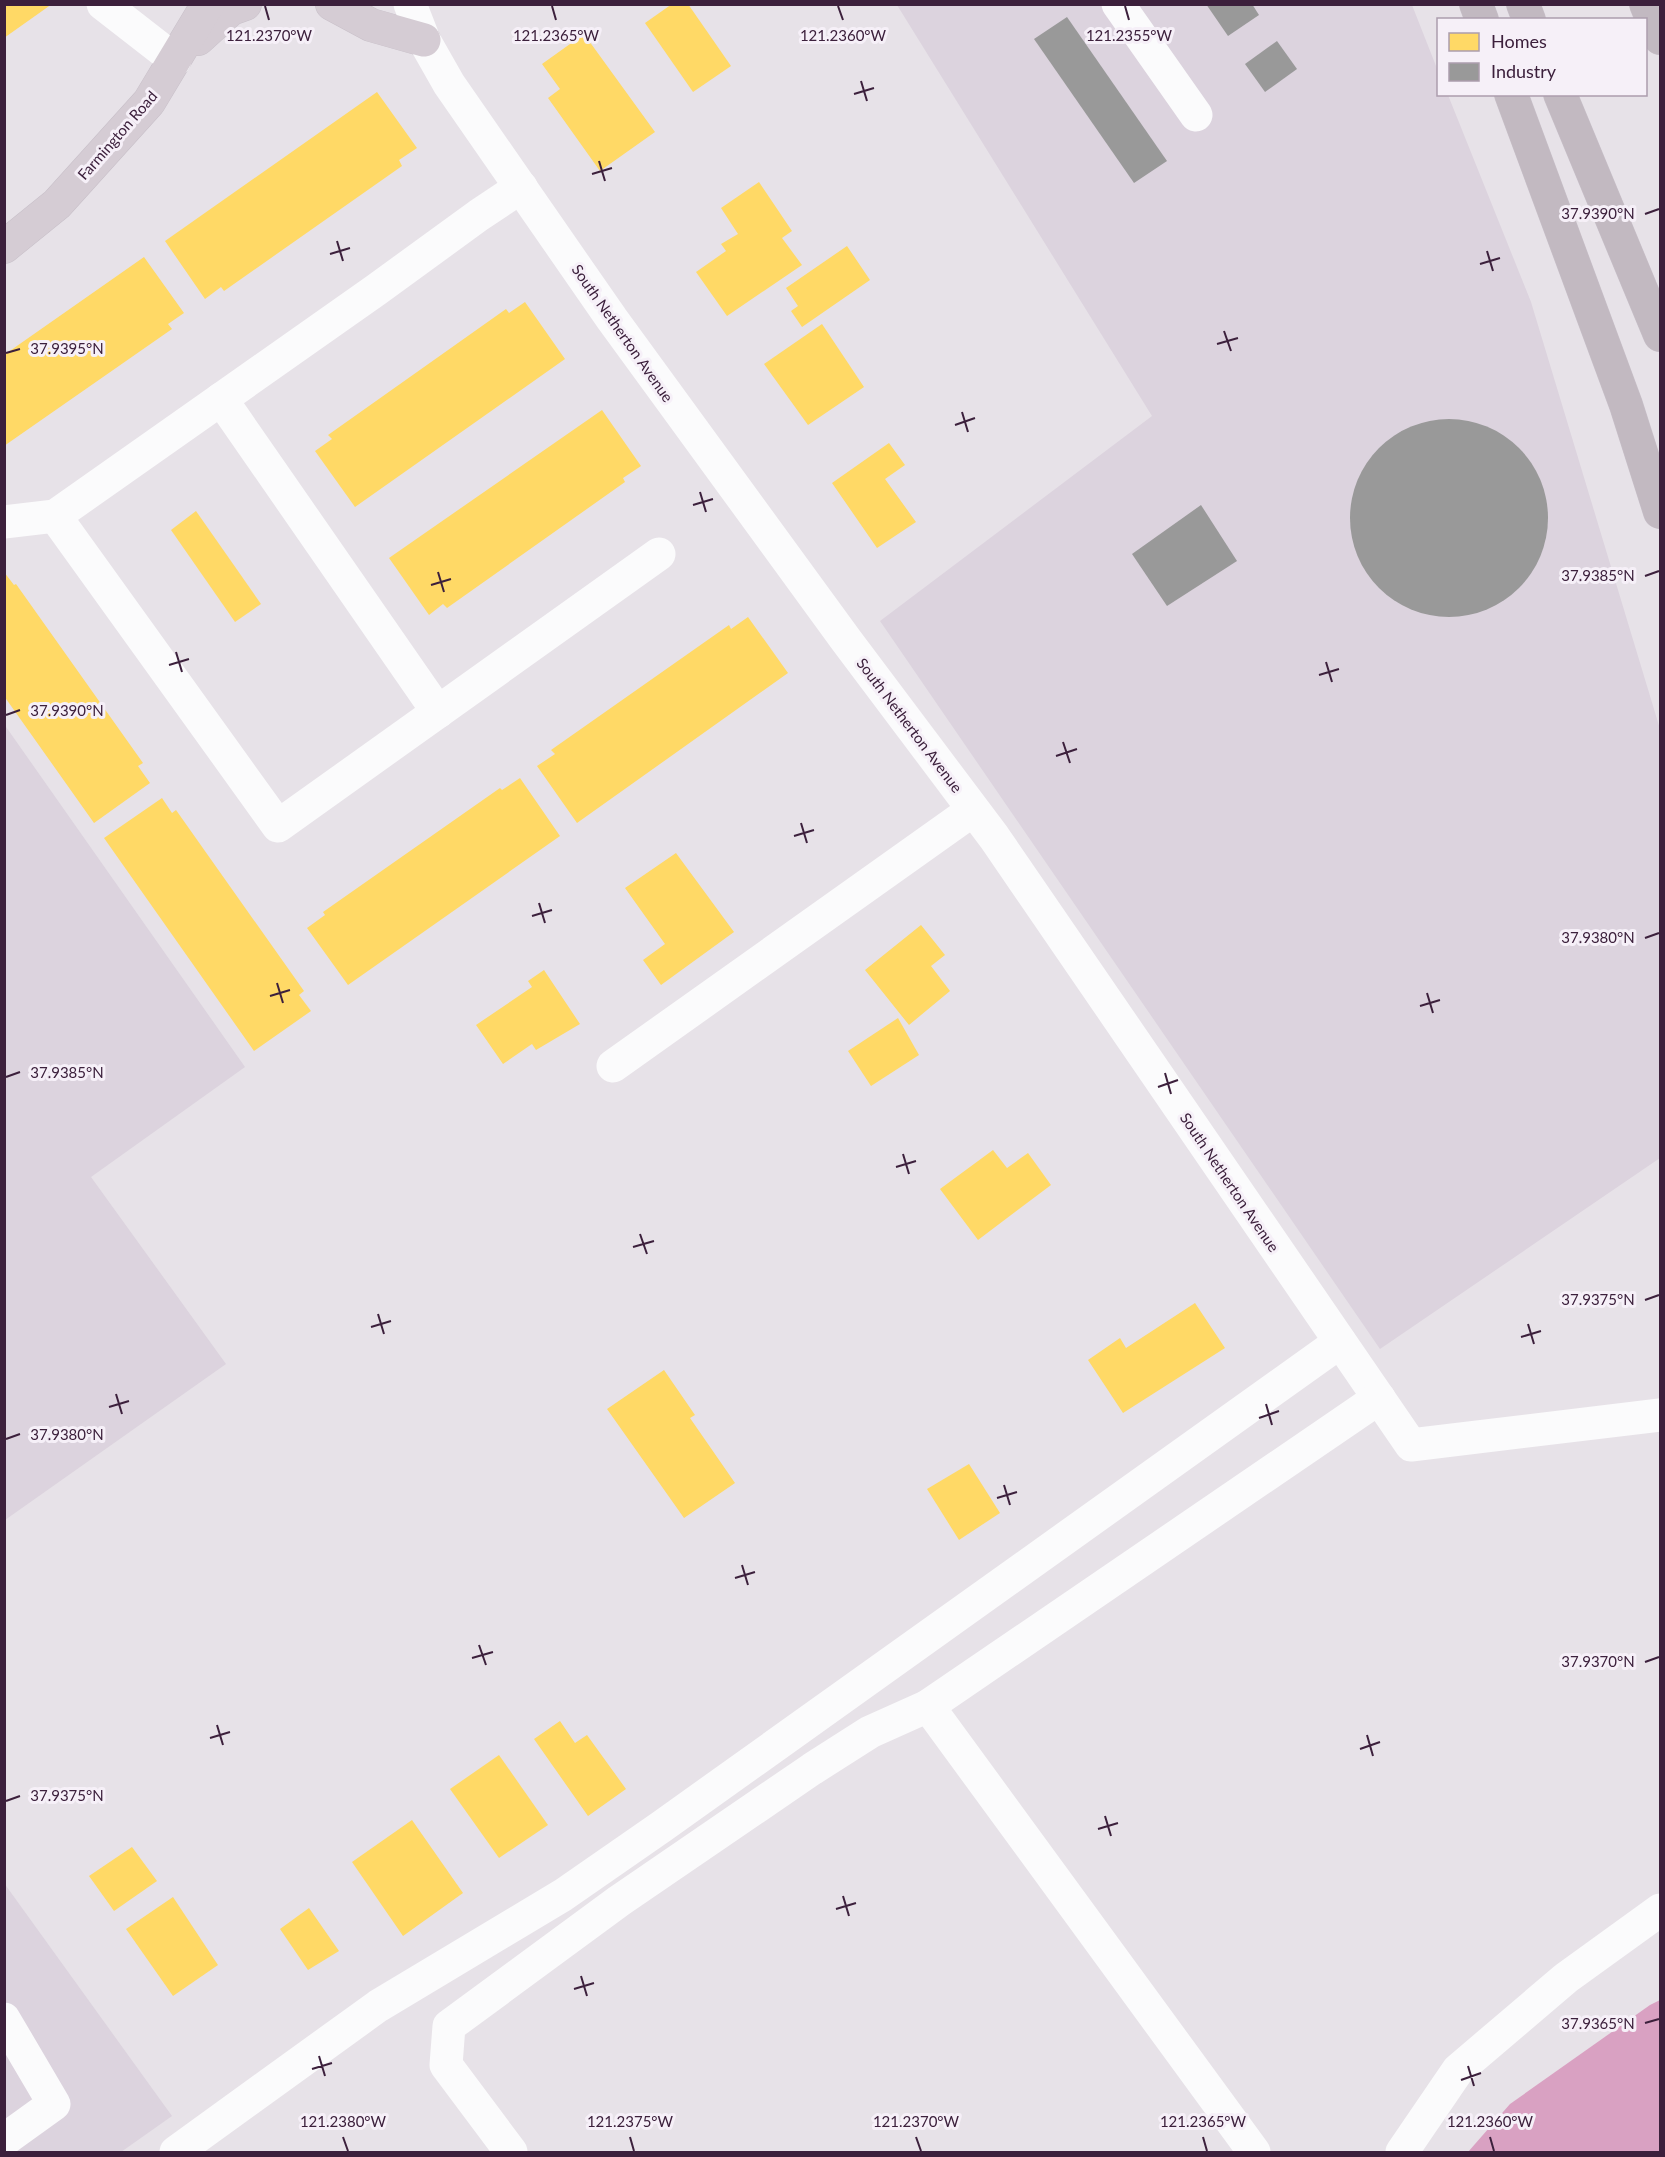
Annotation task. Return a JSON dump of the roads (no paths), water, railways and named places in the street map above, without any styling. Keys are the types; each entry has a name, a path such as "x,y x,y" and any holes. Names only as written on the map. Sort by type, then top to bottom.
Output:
{"highway":[{"path":"1646,4 1660,38"},
{"path":"1512,96 1626,405 1660,512"},
{"path":"1561,96 1660,335"}],"main road":[{"name":"Farmington Road","path":"4,247 57,204 149,102 208,4"},
{"path":"175,60 231,9 245,4"},
{"path":"332,4 371,25 424,40"}],"street":[{"path":"104,4 175,60"},
{"name":"South Netherton Avenue","path":"410,4 424,40 449,84 618,328 846,640 974,810 1411,1446 1660,1415"},
{"path":"1118,4 1196,115"},
{"path":"4,522 55,516 478,215 521,188"},
{"path":"221,399 438,712"},
{"path":"55,516 278,826 658,554"},
{"path":"613,1066 974,810"},
{"path":"176,2152 378,2006 563,1895 661,1827 1340,1342"},
{"path":"511,2152 446,2065 449,2026 619,1901 812,1769 870,1732 928,1706 1379,1398"},
{"path":"928,1706 1254,2152"},
{"path":"1402,2152 1458,2070 1566,1978 1660,1910"},
{"path":"4,2019 54,2104 4,2140"}]}
